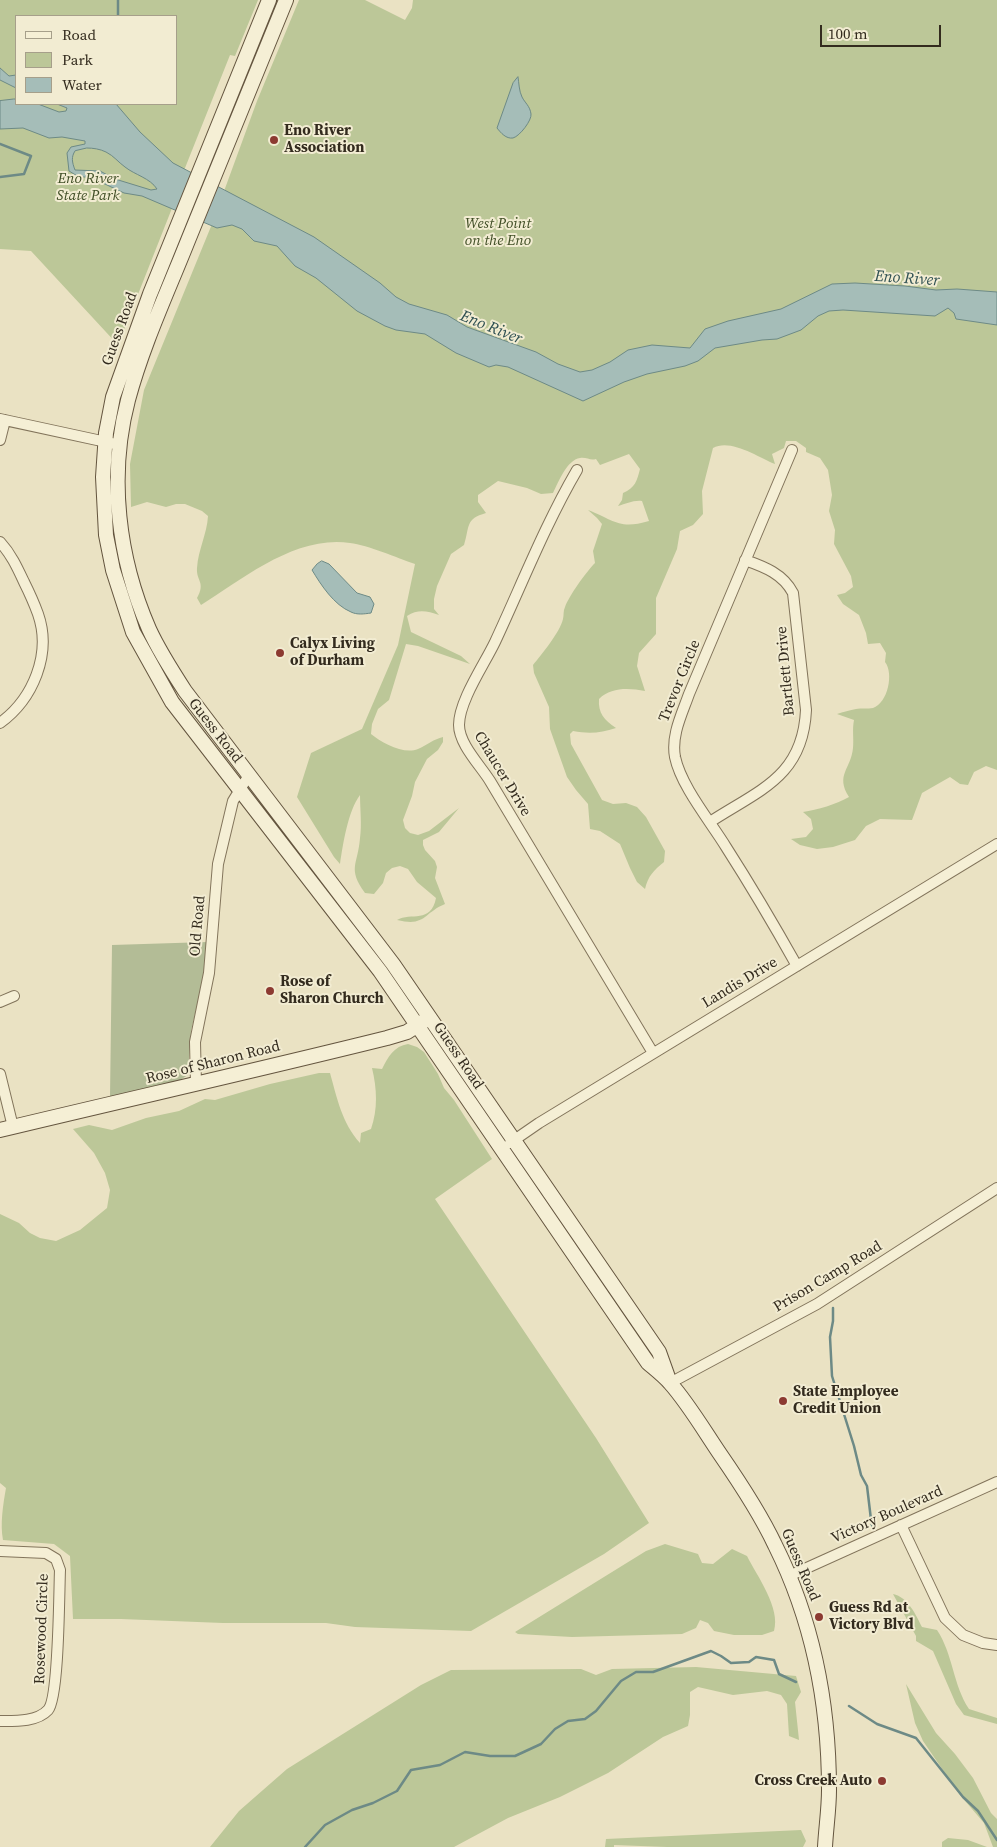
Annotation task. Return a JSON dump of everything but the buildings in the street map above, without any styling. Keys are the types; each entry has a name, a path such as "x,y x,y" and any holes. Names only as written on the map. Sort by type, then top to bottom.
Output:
{"main road":[{"name":"Guess Road","path":"269,0 150,294 113,397 105,442 103,477 106,535 113,570 133,632 172,702 423,1021 513,1140 659,1352 670,1383"},
{"name":"Guess Road","path":"286,0 147,342 128,402 120,445 119,497 126,560 133,586 150,630 166,661 185,691 374,938 502,1150 648,1363 670,1383 732,1471 758,1513 776,1546 789,1576 809,1632 822,1696 829,1776 825,1847"},
{"name":"Rose of Sharon Road","path":"6,1128 400,1034 407,1032 423,1021"}],"street":[{"path":"0,440 2,419 120,445"},
{"name":"Trevor Circle","path":"792,450 689,694 675,732 674,744 677,762 693,796 754,891 797,966"},
{"name":"Chaucer Drive","path":"577,470 557,504 494,643 468,693 460,714 459,731 465,745 490,781 653,1053"},
{"path":"0,542 12,557 30,596 38,614 42,635 40,662 32,686 18,708 0,724"},
{"name":"Bartlett Drive","path":"710,822 779,778 798,749 806,723 793,593 783,578 776,573 746,560"},
{"name":"Old Road","path":"196,1084 195,1042 209,974 218,864 233,801 249,775"},
{"name":"Landis Drive","path":"502,1150 513,1140 653,1053 997,844"},
{"path":"0,1002 14,996"},
{"path":"0,1074 6,1128"},
{"name":"Prison Camp Road","path":"670,1383 817,1304 997,1188"},
{"name":"Victory Boulevard","path":"789,1576 997,1482"},
{"path":"901,1525 945,1618 963,1635 983,1643 997,1645"},
{"name":"Rosewood Circle","path":"0,1551 46,1553 56,1559 60,1570 56,1686 53,1700 47,1711 41,1715 33,1718 0,1721"}],"green space":[{"name":"Eno River State Park","path":"0,0 258,0 235,56 230,55 118,345 31,251 0,249"},
{"name":"West Point on the Eno","path":"299,0 365,0 405,20 412,8 413,0 997,0 997,770 986,766 974,772 968,785 960,784 950,777 922,793 912,820 880,819 866,826 855,840 833,847 817,849 800,845 791,839 806,837 813,829 811,819 803,812 827,806 849,797 843,783 852,755 854,720 837,714 856,709 873,708 878,705 886,694 888,687 889,673 885,662 886,653 880,643 868,644 859,615 843,604 837,595 845,593 853,587 851,576 834,544 835,530 829,511 832,495 828,470 820,458 806,452 806,448 796,441 786,441 784,448 772,454 775,464 736,447 727,445 713,448 702,491 703,514 693,525 680,531 677,549 656,598 656,634 639,653 637,666 645,691 620,689 609,692 599,699 603,716 616,728 595,732 573,731 570,734 571,744 602,800 613,804 626,803 637,807 646,817 665,851 664,862 652,874 645,889 637,882 620,844 600,831 590,829 588,804 567,777 550,729 549,707 534,673 533,665 558,630 563,619 564,609 570,597 595,563 593,551 602,524 588,510 617,523 639,524 649,521 642,501 618,506 622,500 623,493 635,484 640,469 629,454 600,465 596,459 580,458 567,467 553,493 541,494 527,488 498,481 478,495 478,502 486,513 479,515 471,521 464,545 451,554 437,586 434,599 434,609 439,615 423,611 407,616 411,632 461,656 470,664 418,646 406,644 389,700 378,709 372,724 371,734 381,741 400,749 418,749 443,737 443,742 438,750 427,759 415,782 403,820 405,828 410,833 418,835 429,831 459,808 439,832 423,840 425,850 435,861 437,867 435,878 445,904 424,918 414,922 397,920 425,914 430,911 436,898 417,882 408,869 400,866 392,868 386,873 383,883 374,894 365,893 356,878 355,872 361,833 360,795 349,819 340,864 297,797 311,753 362,729 398,645 415,564 357,544 330,542 290,552 271,561 201,605 197,598 201,585 197,568 208,516 202,511 185,504 166,507 147,502 131,507 130,464 144,390 212,224 257,101"},
{"path":"207,942 204,975 191,1031 188,1075 180,1080 110,1097 112,945"},
{"path":"408,1044 424,1052 438,1074 444,1088 454,1100 492,1159 435,1199 596,1438 649,1523 604,1554 471,1631 355,1627 326,1623 223,1623 73,1619 70,1556 54,1544 3,1540 2,1521 6,1488 0,1483 0,1214 19,1223 30,1233 40,1238 56,1241 80,1230 107,1208 110,1190 105,1173 94,1153 73,1129 89,1125 112,1130 146,1118 179,1111 205,1099 215,1100 270,1084 319,1073 330,1073 344,1119 360,1143 361,1133 371,1129 375,1114 376,1091 372,1068 382,1069 389,1056 395,1050"},
{"path":"665,1544 698,1554 702,1563 713,1564 732,1549 747,1556 771,1602 774,1612 774,1631 762,1635 734,1635 714,1631 708,1623 700,1620 696,1628 682,1634 572,1637 518,1634 515,1632 646,1551"},
{"path":"893,1594 907,1603 922,1627 937,1630 969,1709 997,1718 997,1724 964,1715 956,1704 933,1651 916,1641 916,1636"},
{"path":"696,1667 796,1676 801,1692 795,1702 799,1740 789,1736 787,1704 781,1695 767,1691 733,1695 698,1687 690,1692 688,1726 663,1737 608,1773 560,1797 508,1818 454,1847 210,1847 239,1811 287,1769 421,1685 451,1670 581,1669 596,1675 612,1669"},
{"path":"906,1684 936,1733 973,1778 991,1813 997,1819 997,1847 993,1847 984,1823 960,1795 923,1741 915,1723"},
{"path":"801,1830 806,1841 803,1847 614,1845 614,1847 605,1847 606,1839"},
{"path":"948,1838 968,1840 987,1847 942,1847 942,1842"}],"water":[{"path":"0,68 9,76 15,75 15,88 0,80"},
{"path":"518,77 521,95 530,109 531,117 528,124 516,137 508,138 497,128 513,83"},
{"path":"15,99 15,105 41,105 59,112 66,111 67,108 60,105 117,105 140,132 173,163 314,237 380,283 396,297 409,304 447,315 467,327 536,352 558,364 580,372 592,370 610,362 628,350 652,345 690,348 705,329 728,321 781,309 832,284 855,283 936,290 957,289 997,292 997,325 956,319 954,313 948,308 935,316 843,310 829,311 818,316 801,330 777,339 715,348 698,361 624,382 583,401 508,367 496,365 489,367 456,353 425,334 396,330 385,326 357,311 316,278 295,266 277,246 254,241 242,229 232,225 217,228 142,196 124,193 90,177 79,177 69,171 67,153 71,147 85,144 85,141 62,137 49,138 23,128 0,129 0,101","holes":["87,148 99,149 109,154 129,170 146,179 157,189 151,190 115,179 100,171 75,170 72,160 75,151"]},
{"path":"322,561 329,564 357,593 370,597 374,604 371,613 353,613 334,600 312,570"}],"waterway":[{"path":"118,0 118,15"},
{"path":"0,144 31,156 24,174 0,177"},
{"path":"833,1308 830,1337 832,1376 861,1475 867,1486 872,1528"},
{"path":"305,1847 325,1825 352,1810 373,1803 397,1791 411,1770 440,1765 465,1752 490,1756 515,1756 541,1744 555,1729 568,1721 585,1719 596,1711 621,1681 636,1672 653,1672 711,1651 731,1663 749,1662 756,1657 774,1660 779,1674 796,1682"},
{"path":"849,1706 877,1724 916,1738 963,1797 978,1811 997,1840"}],"place":[{"name":"Eno River Association","path":"274,140"},
{"name":"Calyx Living of Durham","path":"280,653"},
{"name":"Rose of Sharon Church","path":"270,991"},
{"name":"State Employee Credit Union","path":"783,1401"},
{"name":"Guess Rd at Victory Blvd","path":"819,1617"},
{"name":"Cross Creek Auto","path":"882,1781"}],"water label":[{"name":"Eno River","path":"907,279"},
{"name":"Eno River","path":"491,328"}]}
